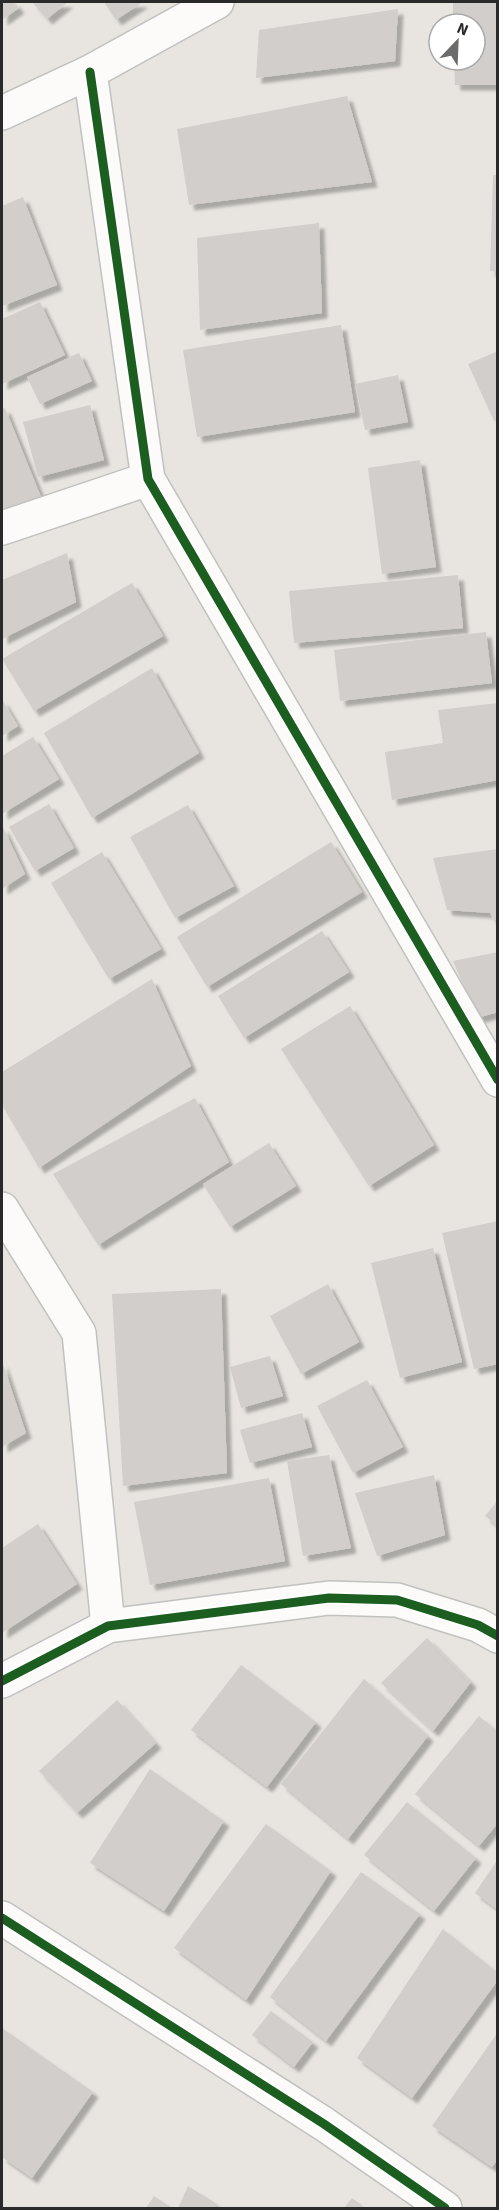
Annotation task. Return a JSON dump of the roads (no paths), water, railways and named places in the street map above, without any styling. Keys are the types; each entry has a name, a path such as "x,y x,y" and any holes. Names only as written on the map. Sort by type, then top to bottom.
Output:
{"street":[{"path":"2,113 90,72 218,2"},
{"path":"90,72 148,479 498,1080"},
{"path":"2,528 148,479"},
{"path":"2,1209 79,1333 108,1626"},
{"path":"2,1681 108,1626 329,1598 397,1600 478,1625 498,1636"},
{"path":"2,1918 324,2124 445,2208"}]}
